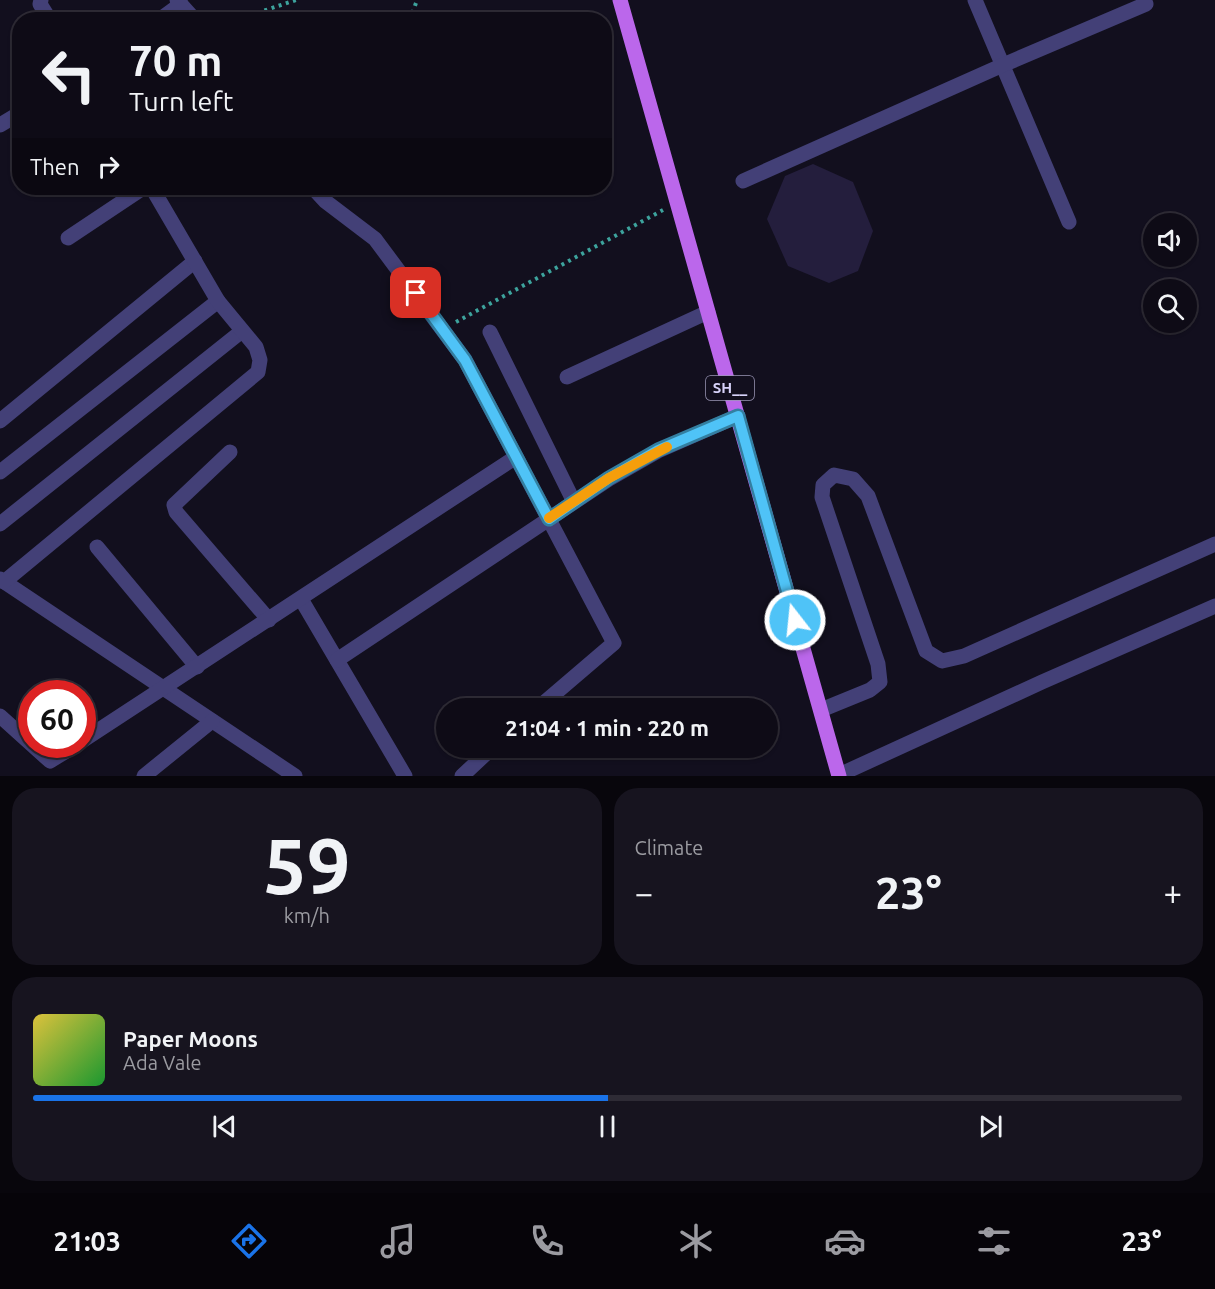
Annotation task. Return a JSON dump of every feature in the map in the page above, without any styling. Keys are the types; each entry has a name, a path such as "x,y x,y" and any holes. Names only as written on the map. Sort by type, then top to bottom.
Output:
{"main road":[{"name":"SH__","path":"620,0 839,776"}],"street":[{"path":"975,0 1070,222"},
{"path":"743,181 1146,4"},
{"path":"68,238 132,195"},
{"path":"156,195 218,301 256,347 260,360 258,372 2,580 295,776"},
{"path":"319,195 375,239 465,360 614,643 550,698"},
{"path":"0,421 195,261"},
{"path":"0,472 218,301"},
{"path":"567,376 708,312"},
{"path":"0,524 242,331"},
{"path":"490,332 574,502"},
{"path":"337,660 609,478 658,450 738,416"},
{"path":"230,452 174,505 176,512 269,620"},
{"path":"96,732 516,457"},
{"path":"821,710 870,690 880,682 878,664 822,497 823,485 834,475 853,479 868,496 926,651 942,661 964,656 1215,544"},
{"path":"97,547 197,667"},
{"path":"301,599 405,776"},
{"path":"839,776 1042,682 1215,606"},
{"path":"0,716 18,732"},
{"path":"144,776 212,721"},
{"path":"462,776 481,758"}],"path":[{"path":"261,12 296,0"},
{"path":"443,330 677,203"}],"building":[{"path":"813,164 853,182 873,231 858,271 829,283 788,266 767,219 785,176"}],"slow traffic":[{"path":"549,518 609,478 667,447"}],"route":[{"path":"416,293 465,360 549,519 609,478 658,450 738,416 795,620"}]}
